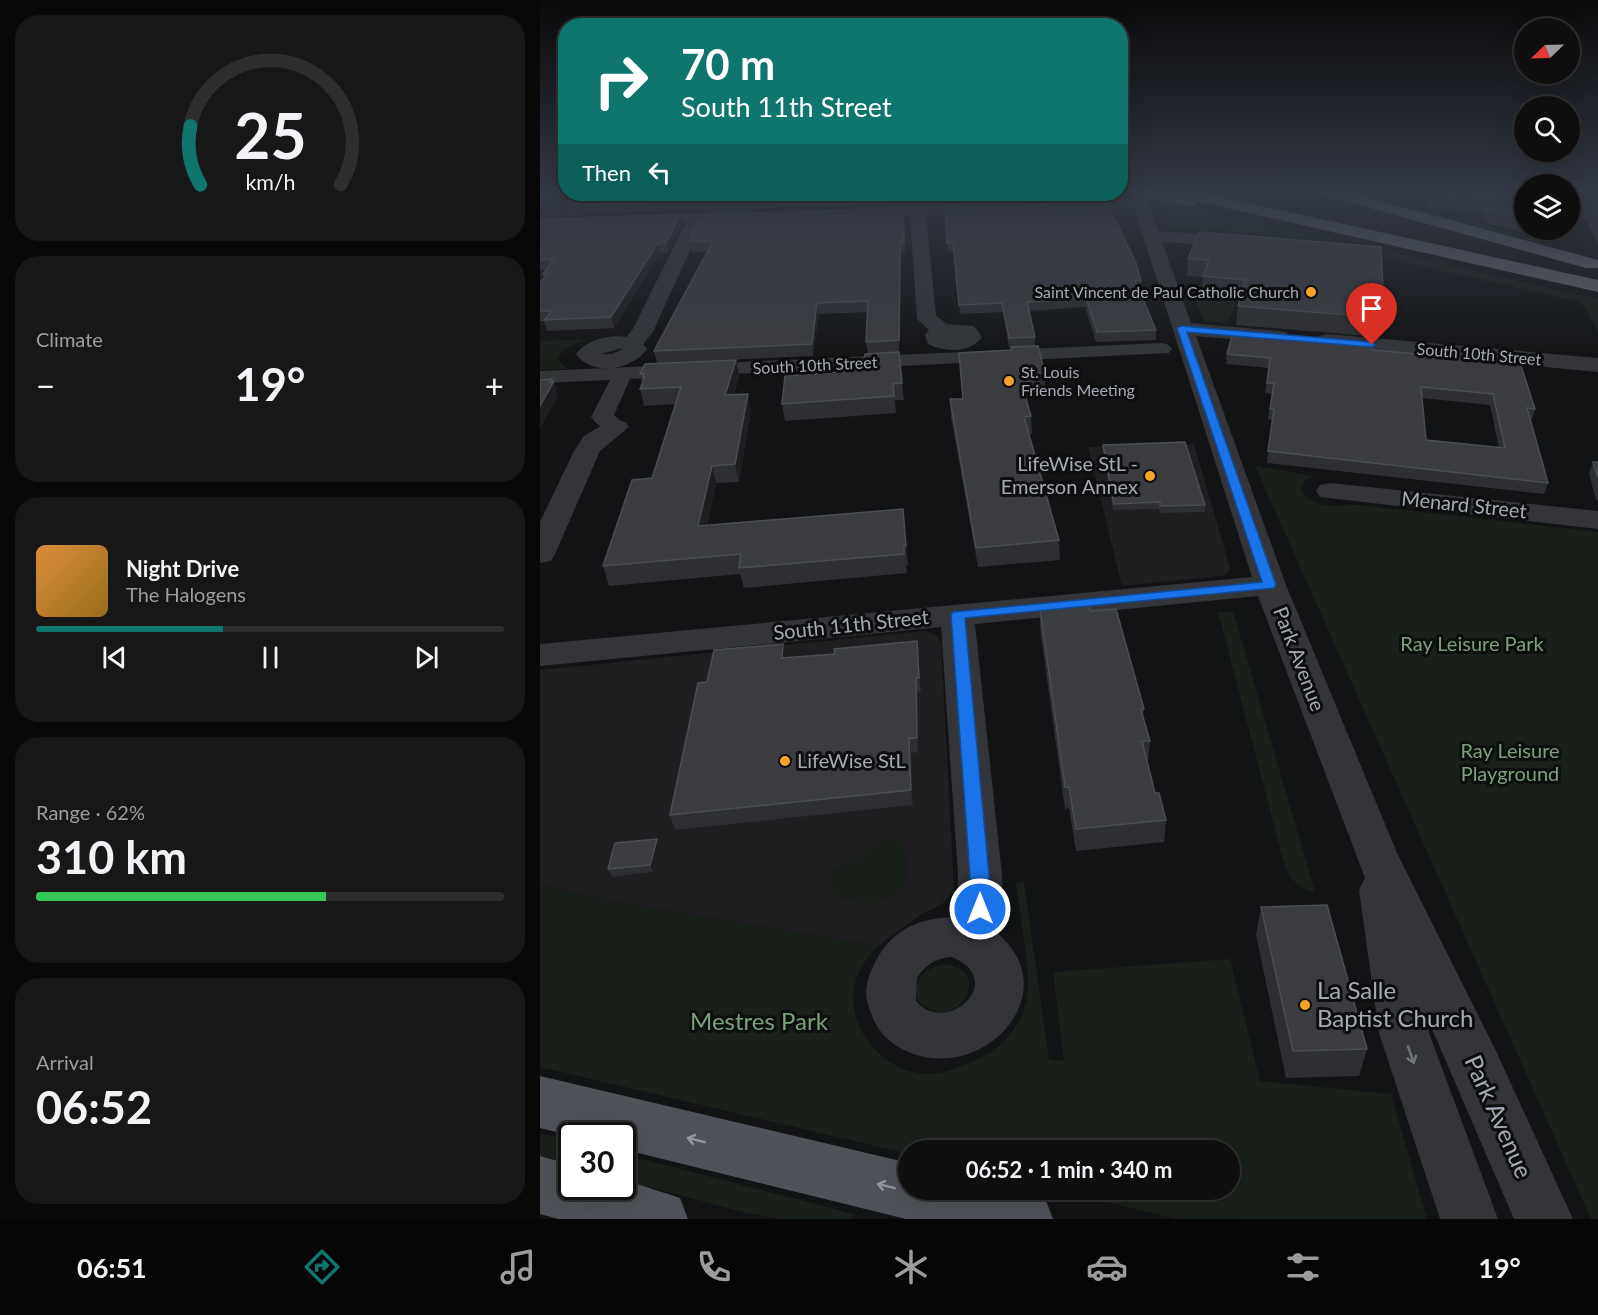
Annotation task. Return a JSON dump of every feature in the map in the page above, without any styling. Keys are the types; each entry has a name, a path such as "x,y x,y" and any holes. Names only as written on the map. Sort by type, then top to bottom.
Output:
{"highway":[{"path":"1443,248 1598,286"},
{"path":"1500,248 1598,266"},
{"path":"1532,248 1598,266"}],"main road":[{"path":"540,1102 1024,1219"},
{"path":"540,1185 659,1219"}],"street":[{"path":"631,344 642,332 682,248"},
{"path":"921,248 925,312 927,319 943,331"},
{"name":"Park Avenue","path":"1153,248 1172,339 1375,853 1477,1069 1544,1219"},
{"name":"South 10th Street","path":"540,377 1172,339 1598,365"},
{"path":"540,554 587,451 593,442 616,427 602,417 623,373"},
{"name":"Menard Street","path":"1330,491 1598,520"},
{"name":"South 11th Street","path":"540,655 1270,585"},
{"path":"957,615 980,883 980,909 971,941"},
{"name":"Park Avenue","path":"1375,853 1404,1033 1469,1219"}],"shaded area":[{"path":"1194,444 1230,568 1228,573 1221,576 1122,586 1088,447"},
{"path":"925,631 936,635 941,642 954,891 944,903 922,914 878,946 625,904 540,885 540,670"}],"green space":[{"path":"1358,248 1372,248 1598,299 1598,331 1581,302 1389,259 1387,254"},
{"path":"1191,289 1201,290 1200,297 1236,300 1229,323 1204,321"},
{"path":"588,339 570,346 560,355 558,359 567,369 540,370 540,341"},
{"name":"Ray Leisure Park","path":"1255,466 1314,476 1305,480 1301,490 1307,497 1320,504 1360,505 1598,532 1598,1219 1591,1219"},
{"path":"1233,611 1315,892 1294,881 1283,860 1218,612"},
{"path":"889,839 900,840 907,872 904,885 896,895 882,901 857,902 843,898 832,889 831,869 856,862 877,842"},
{"name":"Mestres Park","path":"1024,882 1049,1059 1064,1061 1053,972 1230,959 1260,1081 1391,1094 1427,1219 1176,1219 1097,1200 1240,1200 1240,1140 898,1140 898,1151 540,1067 540,885 625,904 878,946 863,965 855,982 854,1005 857,1020 863,1034 883,1057 910,1071 925,1074 952,1070 986,1055 1007,1038 1022,1015 1028,979 1016,883"},
{"path":"945,964 960,969 968,978 969,988 965,998 957,1007 946,1011 933,1010 919,1002 916,988 921,976 931,968"},
{"path":"540,1133 558,1138 558,1164 540,1159"},
{"path":"636,1158 854,1214 852,1219 779,1219 743,1212 636,1183"}],"building":[{"path":"540,248 655,248 611,317 544,320 552,311 540,311 540,283 548,273 543,274 554,259 540,260"},
{"path":"709,248 900,248 899,340 866,342 868,301 817,303 812,344 654,351"},
{"path":"953,248 1129,248 1141,281 1135,280 1156,330 1097,332 1086,298 1027,302 1035,337 1009,338 1002,303 959,305"},
{"path":"1193,248 1381,248 1383,288 1372,287 1373,317 1238,306 1245,280 1203,276 1209,260 1188,259"},
{"path":"1233,332 1371,344 1372,350 1520,363 1535,409 1527,408 1548,483 1268,451 1274,409 1270,409 1274,383 1267,383 1270,358 1227,354","holes":["1421,387 1493,394 1505,448 1426,440"]},
{"path":"1038,346 1045,373 1031,373 1033,381 1021,382 1031,416 1024,417 1059,540 976,548 950,399 963,399 959,353"},
{"path":"899,352 902,383 893,384 894,396 782,404 785,376 864,370 865,354"},
{"path":"736,360 725,395 748,394 735,464 712,466 698,526 903,509 906,546 904,546 904,554 739,568 741,554 603,566 632,480 652,478 681,387 640,389 645,377 643,377 644,374 640,374 645,364"},
{"path":"552,379 550,382 554,381 540,406 540,380"},
{"name":"LifeWise StL - Emerson Annex","path":"1185,442 1205,505 1160,506 1160,502 1114,504 1103,445"},
{"path":"1593,462 1598,462 1598,478"},
{"path":"1089,605 1090,611 1116,609 1144,709 1141,710 1150,741 1142,741 1155,793 1159,793 1166,820 1076,829 1069,787 1065,787 1040,609"},
{"name":"LifeWise StL","path":"917,641 919,678 916,678 917,738 909,738 911,790 670,815 698,683 707,682 714,650 783,644 782,658 835,654 834,649"},
{"path":"657,839 650,865 608,869 615,843"},
{"name":"La Salle Baptist Church","path":"1327,905 1367,1049 1293,1051 1261,907"}],"place":[{"name":"Saint Vincent de Paul Catholic Church","path":"1311,292"},
{"name":"St. Louis Friends Meeting","path":"1009,381"},
{"name":"LifeWise StL - Emerson Annex","path":"1150,476"},
{"name":"LifeWise StL","path":"785,761"},
{"name":"La Salle Baptist Church","path":"1305,1005"}],"route":[{"path":"980,909 980,875 957,615 1270,585 1181,328 1372,345"}],"park label":[{"name":"Ray Leisure Playground","path":"1510,762"}]}
